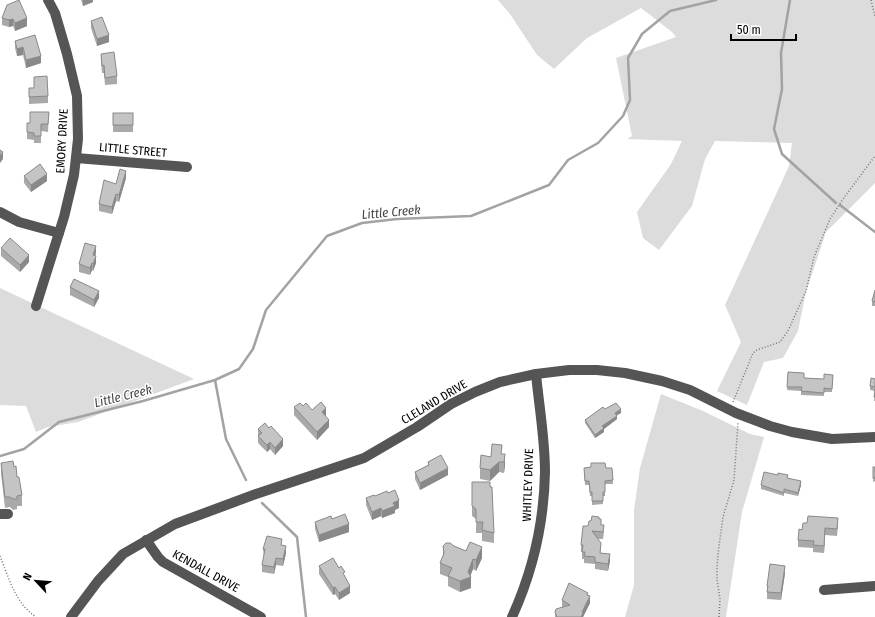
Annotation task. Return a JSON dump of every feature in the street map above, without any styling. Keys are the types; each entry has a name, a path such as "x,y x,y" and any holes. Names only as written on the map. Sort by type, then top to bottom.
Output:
{"street":[{"name":"EMORY DRIVE","path":"36,306 59,233 74,175 78,139 77,96 55,13 48,0"},
{"name":"LITTLE STREET","path":"76,158 187,167"},
{"path":"0,212 19,222 59,233"},
{"name":"CLELAND DRIVE","path":"70,617 98,581 123,554 175,524 214,509 364,458 417,427 451,404 500,382 536,374 569,370 597,370 625,373 662,381 690,390 736,413 770,426 792,432 832,439 875,437"},
{"name":"WHITLEY DRIVE","path":"512,617 530,572 538,539 543,506 545,471 536,374"},
{"name":"KENDALL DRIVE","path":"146,540 163,562 261,617"},
{"path":"824,590 875,586"}],"path":[{"path":"871,0 875,17"},
{"path":"732,405 753,353 757,350 780,342 788,331 805,295 814,257 830,219 847,193 875,156"},
{"path":"719,617 720,599 717,579 718,546 723,517 734,480 738,421"},
{"path":"0,556 20,603 36,617"}],"shaded area":[{"path":"498,0 875,0 875,183 826,232 806,292 798,331 783,358 764,362 747,405 717,391 741,342 725,305 789,166 792,143 715,141 705,159 692,206 659,250 643,238 637,212 671,164 682,141 627,139 632,136 616,58 676,37 672,32 641,8 587,38 554,69 537,55 510,14"},
{"path":"0,288 194,379 78,422 48,427 36,432 26,406 0,405"},
{"path":"661,394 703,411 750,434 764,437 742,512 726,617 625,617 634,585 634,510 640,468"}],"building":[{"path":"19,0 27,18 15,23 13,19 9,20 2,18 7,5"},
{"path":"102,17 109,35 97,39 91,21"},
{"path":"35,35 41,56 26,60 23,47 17,49 15,41"},
{"path":"114,52 117,76 105,78 101,54"},
{"path":"47,76 48,96 29,97 29,88 34,88 34,77"},
{"path":"30,112 49,112 48,124 41,124 41,136 34,136 34,133 27,132 27,123 30,123"},
{"path":"113,113 133,113 133,125 113,125"},
{"path":"40,164 47,174 31,185 24,176"},
{"path":"120,169 126,171 119,195 116,194 112,207 99,204 104,180 116,184"},
{"path":"10,238 29,255 20,265 1,248"},
{"path":"85,243 96,246 93,255 96,256 90,268 79,264"},
{"path":"74,279 99,291 94,300 70,287"},
{"path":"875,290 875,302 872,301"},
{"path":"788,372 804,373 804,378 824,379 824,374 833,375 832,389 824,388 824,393 801,391 802,387 787,387"},
{"path":"871,378 875,379 875,387 870,386"},
{"path":"321,402 326,408 322,412 329,420 317,432 294,407 300,403 303,406 306,403 312,410"},
{"path":"616,403 621,409 615,413 617,416 602,426 604,428 595,435 585,420 603,407 605,409"},
{"path":"265,423 269,428 271,426 283,439 275,448 270,442 267,445 258,436 262,433 258,429"},
{"path":"492,444 502,445 501,454 505,454 504,462 499,462 490,470 480,468 481,455 491,457"},
{"path":"441,455 448,468 420,483 415,472 429,465 428,462"},
{"path":"13,461 14,467 16,466 17,477 19,477 22,495 17,496 17,499 5,497 1,463"},
{"path":"591,463 605,463 606,468 612,468 613,480 605,481 603,501 592,501 592,492 590,492 589,481 585,481 584,468 591,467"},
{"path":"873,467 875,467 875,478 873,478"},
{"path":"764,472 778,475 778,473 788,475 787,478 801,481 798,493 784,489 784,493 761,485"},
{"path":"472,482 490,482 490,487 492,487 494,533 482,530 483,522 476,522 476,509 472,506"},
{"path":"395,490 399,500 393,503 395,506 382,511 381,508 372,512 366,498"},
{"path":"345,514 349,524 319,535 315,522 331,516 332,519"},
{"path":"592,516 599,517 599,519 601,519 601,525 604,525 603,532 592,531 601,543 600,553 610,554 608,564 595,562 595,557 584,556 585,552 582,552 583,545 581,545 583,526 588,526"},
{"path":"808,516 838,518 837,529 825,528 824,546 813,545 814,541 798,540 799,529 802,530 803,523 807,523"},
{"path":"267,536 282,539 281,545 286,546 283,559 276,558 274,567 262,565 265,549 263,549"},
{"path":"470,542 482,547 476,560 473,559 468,572 471,577 460,581 448,576 452,568 440,563 444,553 443,546 446,543 450,543 466,551"},
{"path":"333,558 339,568 341,566 345,572 343,573 350,586 339,593 335,587 333,588 319,566"},
{"path":"770,564 785,566 781,593 767,592"},
{"path":"569,583 588,593 587,595 590,596 581,617 557,617 555,612 556,609 570,605 562,600"}],"waterway":[{"name":"Little Creek","path":"0,456 24,449 59,422 143,401 215,380 239,369 253,349 266,310 327,236 362,223 397,219 471,216 549,185 568,160 598,143 623,116 630,100 628,58 642,34 670,11 716,0"},
{"path":"790,0 781,53 782,89 774,129 782,154 836,203"},
{"path":"840,205 875,232"},
{"path":"215,380 226,439 246,480"},
{"path":"262,503 297,537 306,617"}]}
